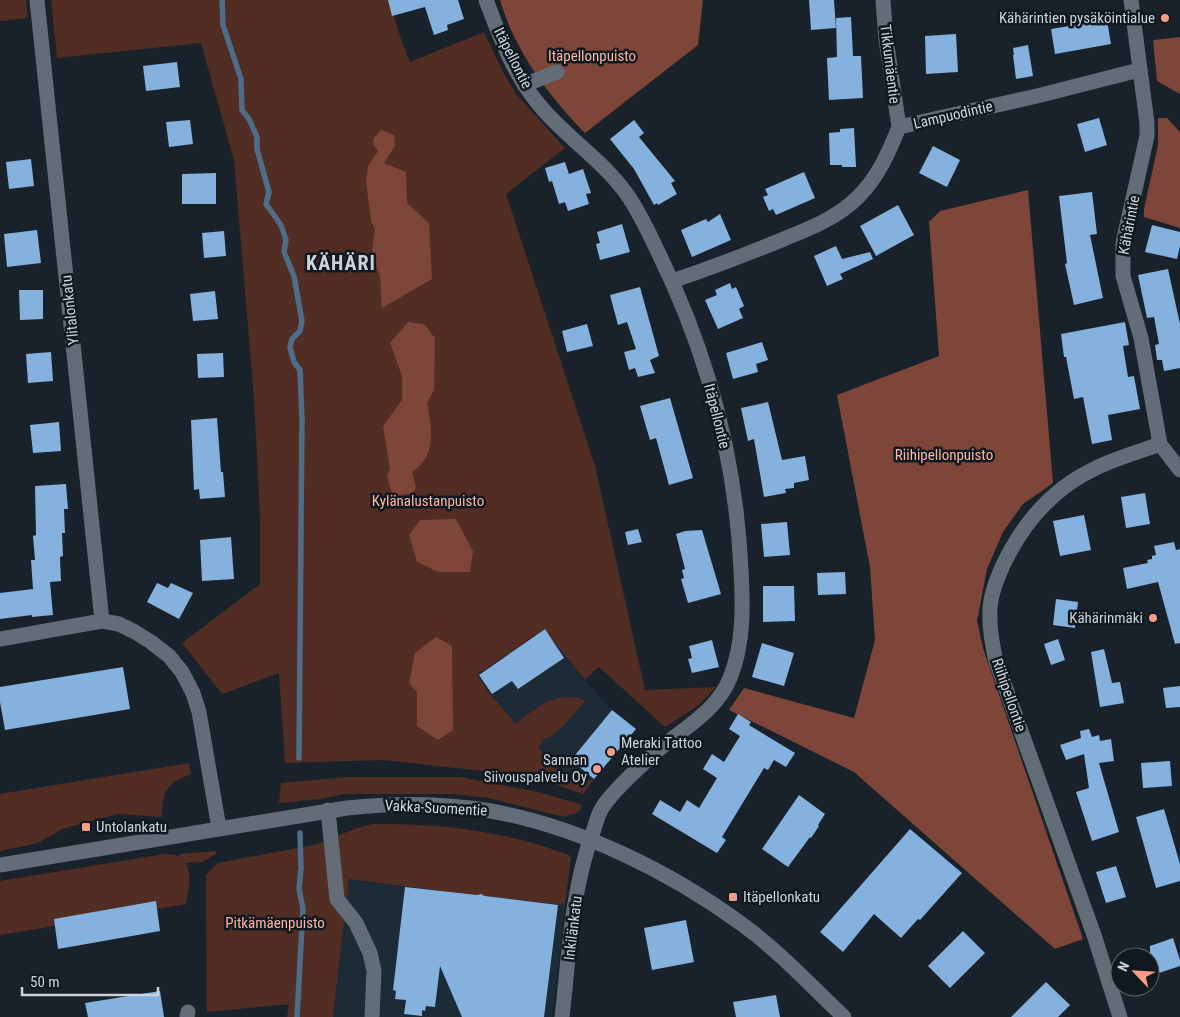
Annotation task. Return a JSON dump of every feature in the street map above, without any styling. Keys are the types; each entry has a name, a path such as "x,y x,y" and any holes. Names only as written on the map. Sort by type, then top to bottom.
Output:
{"street":[{"name":"Ylitalonkatu","path":"38,0 102,621"},
{"name":"Itäpellontie","path":"486,0 509,58 524,85 541,108 564,132 604,167 626,194 640,217 672,281 707,374 720,424 731,477 740,548 742,599 740,635 730,678 718,698 691,724 652,754 601,809 590,841"},
{"name":"Tikkumäentie","path":"883,0 886,39 899,127"},
{"name":"Kähärintie","path":"1131,0 1147,123 1147,136 1123,243 1123,276 1141,338 1160,444 1180,470"},
{"name":"Lampuodintie","path":"672,281 705,270 819,224 847,207 859,196 881,167 899,127 1037,96 1139,70"},
{"path":"524,85 557,72"},
{"name":"Riihipellontie","path":"1120,1017 1094,935 996,661 992,645 990,609 996,581 1012,547 1032,517 1052,497 1096,468 1160,444"},
{"path":"0,639 102,621 120,624 151,642 168,656 182,672 193,693 199,712 219,828"},
{"name":"Vakka-Suomentie","path":"0,865 328,810 377,805 456,806 491,811 551,826 630,857 677,882 742,925 782,958 844,1017"},
{"path":"328,810 337,899 356,924 370,953 374,970 372,1017"},
{"name":"Inkilänkatu","path":"562,1017 580,872 590,841"}],"shaded area":[{"path":"545,629 582,677 612,710 636,729 594,779 580,782 554,766 491,695 477,675"},
{"path":"349,879 565,905 552,1017 333,1017"}],"green space":[{"path":"0,0 26,0 28,18 0,21"},
{"name":"Kylänalustanpuisto","path":"51,0 389,0 410,62 484,32 504,74 517,95 565,148 506,194 595,466 645,690 716,687 698,706 665,727 599,667 585,680 544,629 477,675 491,695 516,724 548,702 566,697 585,700 561,729 550,737 543,739 538,747 562,773 569,777 585,781 594,779 583,794 551,783 518,775 383,760 285,763 279,673 222,694 182,643 260,584 260,517 254,397 234,160 201,43 57,58"},
{"name":"Itäpellonpuisto","path":"500,0 703,0 698,45 585,133 558,103 534,71 514,37"},
{"path":"1180,37 1180,94 1157,81 1153,40"},
{"path":"1158,118 1167,118 1180,132 1180,228 1144,217 1144,209 1158,145"},
{"path":"381,130 394,135 395,146 384,163 406,172 407,203 429,223 432,279 382,308 380,277 372,252 375,229 371,221 366,181 368,166 378,151 373,144 374,138"},
{"name":"Riihipellonpuisto","path":"1028,190 1053,483 1023,504 1003,532 987,569 977,621 983,648 1083,939 1055,949 854,772 729,710 744,688 854,718 875,640 870,567 837,395 939,356 929,222 940,211"},
{"path":"408,322 424,324 435,338 434,390 427,403 431,441 426,458 412,472 416,487 413,493 402,495 395,505 387,476 390,469 383,426 402,400 402,376 390,343"},
{"path":"456,519 473,551 470,572 438,572 417,562 409,535 420,520"},
{"path":"436,637 452,646 453,730 438,740 417,726 417,692 409,683 415,653"},
{"path":"189,763 191,774 176,781 167,789 163,801 162,817 118,814 62,829 38,843 0,851 0,794"},
{"path":"346,777 461,777 538,792 582,806 579,812 564,817 488,798 455,794 345,794 320,799 279,803 281,783"},
{"name":"Pitkämäenpuisto","path":"372,824 423,825 473,830 523,840 571,856 565,905 349,879 333,1017 287,1017 289,1004 207,1012 206,875 218,863 318,844 354,829"},
{"path":"216,851 216,854 202,862 185,863 189,872 186,904 0,935 0,881 164,854 179,857 179,854"}],"building":[{"path":"388,0 458,0 464,19 447,25 448,30 434,35 425,7 392,16"},
{"path":"809,0 834,0 836,28 811,30"},
{"path":"851,17 853,56 861,56 863,98 829,100 827,58 837,57 836,18"},
{"path":"1107,20 1111,44 1055,54 1051,29"},
{"path":"956,34 958,72 926,74 925,36"},
{"path":"1028,45 1033,76 1016,79 1013,48"},
{"path":"177,62 180,87 146,91 143,66"},
{"path":"1099,118 1107,145 1085,152 1077,124"},
{"path":"190,120 193,144 169,147 166,122"},
{"path":"634,120 644,133 639,137 675,181 671,183 677,194 658,205 657,203 654,205 634,169 610,139"},
{"path":"854,128 856,167 830,165 829,133 840,132 840,129"},
{"path":"933,146 960,160 947,187 919,173"},
{"path":"31,159 34,186 9,189 6,162"},
{"path":"565,162 569,174 583,169 591,193 586,194 589,204 568,211 565,202 559,204 552,181 549,182 545,168"},
{"path":"804,172 815,198 776,215 773,209 769,211 763,197 768,195 765,189"},
{"path":"216,173 216,204 182,204 182,174"},
{"path":"1092,192 1097,234 1090,235 1103,298 1074,305 1065,264 1067,263 1059,196"},
{"path":"898,205 914,235 876,256 860,226"},
{"path":"720,214 731,240 692,257 681,230 706,219 708,222"},
{"path":"622,224 630,252 600,260 596,244 600,243 597,232"},
{"path":"1152,225 1180,232 1180,246 1177,259 1145,252"},
{"path":"37,230 41,263 7,267 4,234"},
{"path":"224,231 226,256 204,258 202,233"},
{"path":"836,246 842,259 870,252 873,259 840,274 843,279 827,286 814,256"},
{"path":"1168,269 1180,324 1180,368 1164,371 1162,360 1157,360 1155,345 1159,344 1154,317 1147,318 1138,275"},
{"path":"730,283 732,289 736,287 744,306 739,309 743,318 718,329 705,300 717,295 715,290"},
{"path":"640,287 659,356 650,360 655,373 638,377 635,368 629,370 624,352 636,349 627,322 618,325 610,295"},
{"path":"19,290 43,290 43,319 20,320"},
{"path":"215,291 218,319 193,321 190,294"},
{"path":"1125,322 1129,345 1123,346 1128,377 1134,376 1140,409 1108,415 1112,440 1092,444 1083,397 1074,399 1066,357 1064,357 1061,334"},
{"path":"587,324 593,346 567,352 562,331"},
{"path":"762,342 768,360 756,364 758,372 733,379 726,353"},
{"path":"51,352 53,381 28,383 26,354"},
{"path":"223,353 224,377 198,378 197,354"},
{"path":"670,398 693,478 669,485 656,438 650,440 640,406"},
{"path":"768,402 782,460 805,456 809,480 794,483 794,488 785,489 786,493 764,497 754,439 748,441 741,408"},
{"path":"217,418 225,497 200,499 199,489 194,490 191,420"},
{"path":"59,422 61,451 33,453 30,425"},
{"path":"66,484 68,509 64,509 65,533 62,533 63,556 60,557 61,581 50,582 53,615 32,617 32,615 0,619 0,593 33,589 31,560 35,560 33,536 36,535 35,486"},
{"path":"1145,493 1150,524 1126,528 1121,497"},
{"path":"1084,515 1091,550 1060,556 1053,521"},
{"path":"787,522 790,555 764,557 761,524"},
{"path":"638,529 642,542 628,545 625,532"},
{"path":"702,530 721,594 688,603 681,579 684,578 682,570 685,569 676,534 685,531"},
{"path":"231,537 234,579 202,581 200,540"},
{"path":"1174,542 1176,550 1180,549 1180,643 1175,644 1158,582 1127,589 1123,568 1148,563 1147,560 1152,559 1152,556 1156,555 1154,546"},
{"path":"845,572 846,594 818,595 817,573"},
{"path":"157,583 168,588 171,583 193,593 179,619 147,602"},
{"path":"763,586 794,586 795,621 763,622"},
{"path":"1056,599 1078,602 1075,628 1053,625"},
{"path":"545,629 564,658 518,689 512,681 492,694 479,675"},
{"path":"1058,639 1065,660 1051,665 1044,644"},
{"path":"712,640 719,667 692,673 688,659 692,658 689,646"},
{"path":"762,643 794,653 784,686 752,677"},
{"path":"1104,649 1112,683 1120,682 1124,703 1100,707 1091,652"},
{"path":"123,667 130,709 5,730 0,702 0,687"},
{"path":"1180,686 1180,707 1166,708 1163,688"},
{"path":"612,710 636,729 594,779 571,760"},
{"path":"738,714 751,722 749,725 795,753 786,767 774,760 768,770 764,768 722,837 726,840 717,853 652,814 660,800 680,812 687,800 699,808 717,778 703,769 712,754 724,762 740,736 729,729"},
{"path":"1089,729 1092,737 1099,735 1100,741 1111,739 1114,761 1099,763 1119,832 1092,841 1076,792 1089,788 1084,754 1066,760 1060,745 1081,738 1080,731"},
{"path":"1170,761 1172,786 1143,788 1141,763"},
{"path":"799,795 825,814 811,838 788,867 762,849"},
{"path":"1164,809 1180,864 1180,881 1156,888 1136,817"},
{"path":"910,829 962,873 920,920 918,919 901,938 874,914 843,952 820,932"},
{"path":"1116,866 1126,897 1106,903 1096,872"},
{"path":"405,887 481,894 558,905 544,1017 462,1017 440,966 435,1007 426,1006 425,1011 422,1010 422,1016 404,1014 406,1000 395,999 396,991 393,990"},
{"path":"156,901 160,931 58,949 54,919"},
{"path":"686,920 694,962 652,970 644,928"},
{"path":"963,931 985,953 950,988 928,966"},
{"path":"1173,938 1180,966 1160,973 1160,947 1150,946"},
{"path":"1046,982 1070,1005 1058,1017 1011,1017"},
{"path":"160,991 164,1017 88,1017 85,1003"},
{"path":"776,995 780,1017 736,1017 733,1002"}],"waterway":[{"path":"222,0 223,25 241,79 242,110 249,119 257,137 257,149 269,192 266,204 281,225 286,240 284,252 294,276 302,321 300,331 292,339 290,347 294,362 300,370 302,419 299,758"},
{"path":"297,1017 303,909 299,889 301,868 300,833"}],"place":[{"name":"Kähärintien pysäköintialue","path":"1165,18"},
{"name":"Kähärinmäki","path":"1153,618"},
{"name":"Meraki Tattoo Atelier","path":"611,752"},
{"name":"Sannan Siivouspalvelu Oy","path":"597,769"},
{"name":"Untolankatu","path":"86,827"},
{"name":"Itäpellonkatu","path":"733,897"}],"district":[{"name":"KÄHÄRI","path":"341,263"}]}
